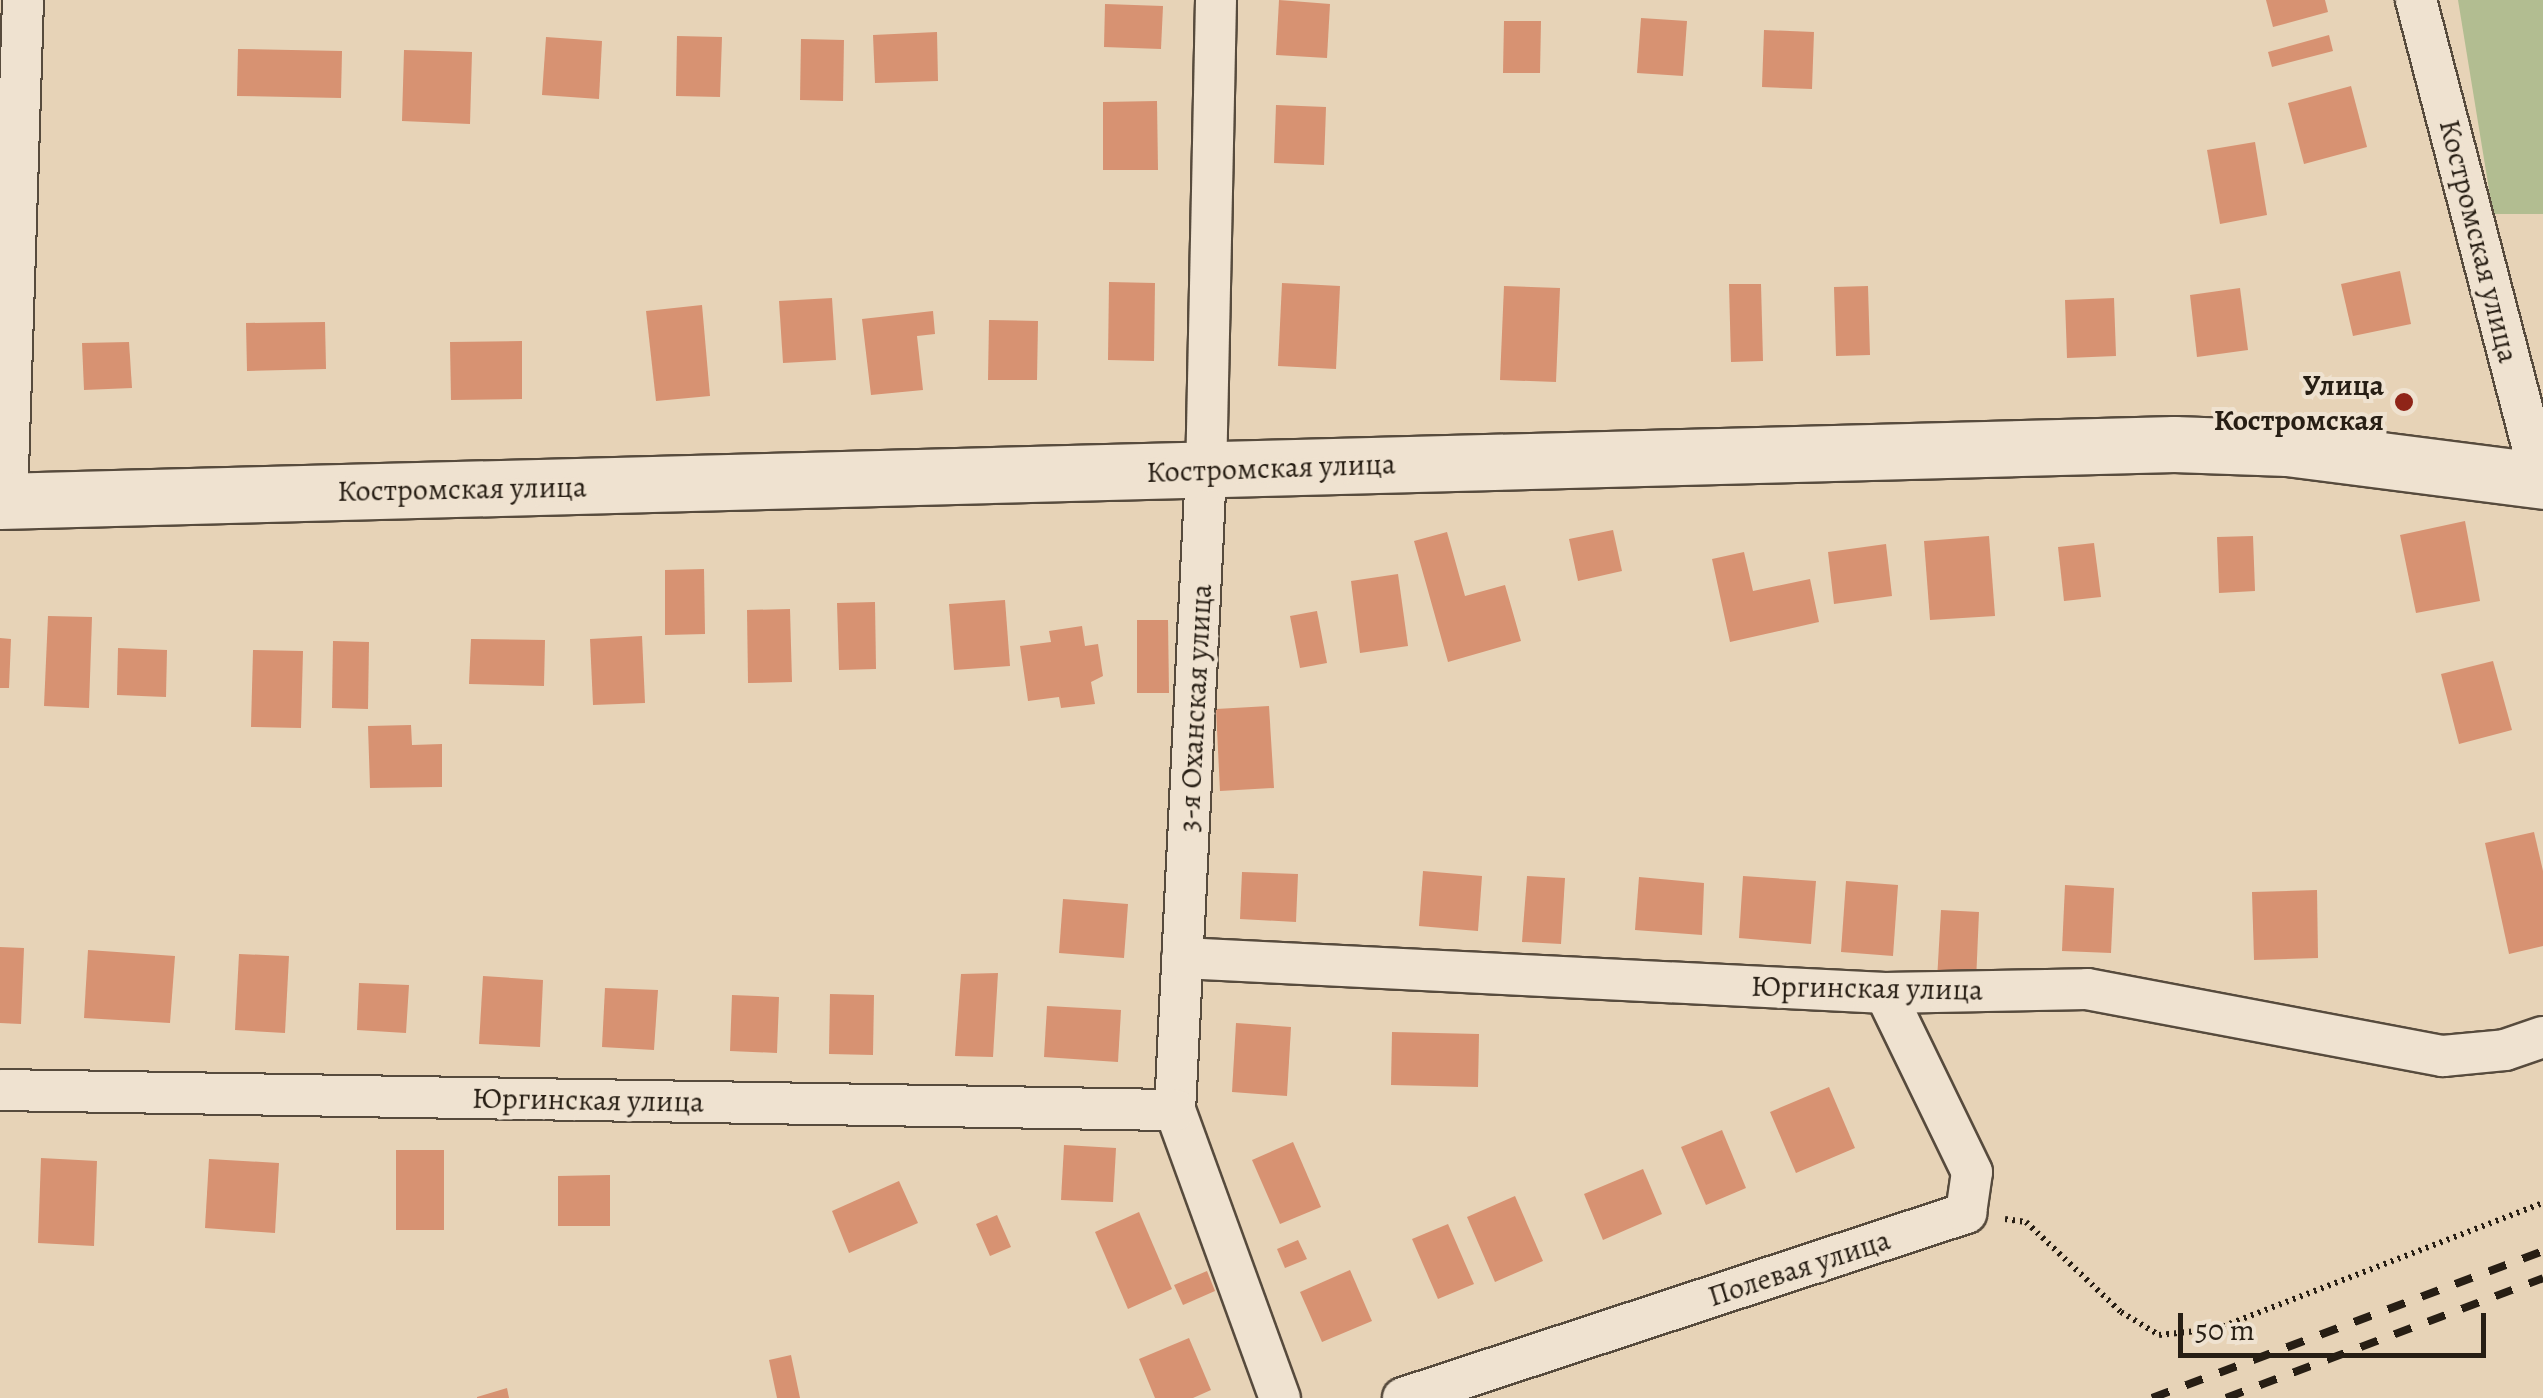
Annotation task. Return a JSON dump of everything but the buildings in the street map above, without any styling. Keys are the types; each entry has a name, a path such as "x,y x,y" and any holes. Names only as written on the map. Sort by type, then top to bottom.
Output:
{"street":[{"path":"3,501 22,0"},
{"name":"3-я Оханская улица","path":"1216,0 1206,470 1175,1110 1280,1398"},
{"name":"Костромская улица","path":"3,501 2174,444 2287,448 2542,484 2416,0"},
{"name":"Юргинская улица","path":"1182,958 1885,993 2087,990 2443,1056 2505,1050 2543,1037"},
{"path":"1885,993 1972,1172 1966,1213"},
{"name":"Юргинская улица","path":"0,1090 1175,1110"},
{"name":"Полевая улица","path":"1403,1398 1966,1213"}],"path":[{"path":"1966,1213 2026,1222 2122,1312 2159,1335 2216,1329 2543,1203"}],"green space":[{"path":"2458,0 2543,0 2543,214 2493,214"}],"railway":[{"path":"2152,1398 2543,1251"},
{"path":"2226,1398 2543,1278"}],"place":[{"name":"Улица Костромская","path":"2404,402"}]}
